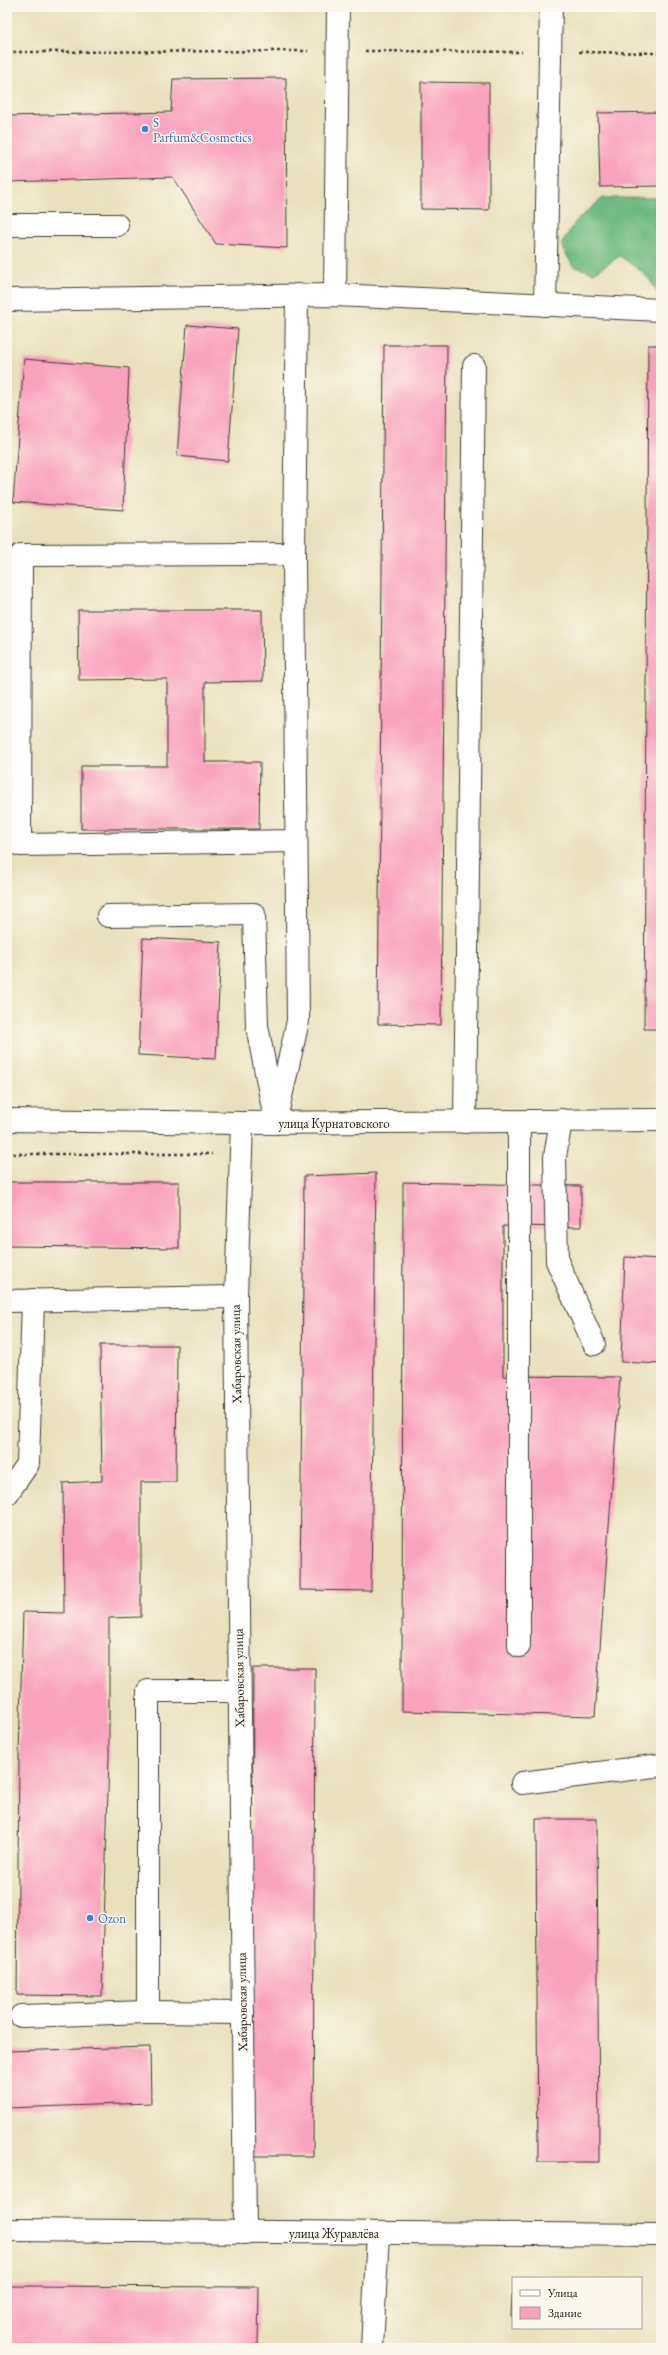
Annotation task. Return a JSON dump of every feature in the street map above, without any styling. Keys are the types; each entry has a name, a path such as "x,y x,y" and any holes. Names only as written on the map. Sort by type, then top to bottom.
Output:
{"street":[{"path":"335,295 338,7"},
{"path":"545,305 551,7"},
{"path":"7,226 117,226"},
{"path":"7,300 335,295 661,310"},
{"path":"275,1123 298,1022 294,554 297,296"},
{"path":"465,1122 474,366"},
{"path":"294,554 21,554 20,845 296,841"},
{"path":"108,916 254,914 256,1026 275,1123"},
{"name":"улица Курнатовского","path":"7,1120 275,1123 661,1120"},
{"path":"561,1120 555,1157 557,1261 594,1344"},
{"path":"519,1122 519,1646"},
{"name":"Хабаровская улица","path":"242,1123 236,1297 244,2232"},
{"path":"7,1301 236,1297"},
{"path":"7,1494 28,1464 33,1300"},
{"path":"148,2012 148,1691 239,1691"},
{"path":"522,1783 661,1766"},
{"path":"21,2016 148,2012 243,2013"},
{"name":"улица Журавлёва","path":"7,2230 661,2235"},
{"path":"372,2348 378,2233"}],"path":[{"path":"7,1154 242,1154"}],"green space":[{"path":"603,198 661,198 661,300 650,280 641,271 620,256 594,273 573,266 561,245 576,221"}],"building":[{"path":"286,78 287,248 216,244 173,177 7,182 7,116 171,112 173,79"},
{"path":"421,82 489,83 489,210 421,209"},
{"path":"661,112 661,186 600,187 598,113"},
{"path":"187,325 238,329 228,461 177,456"},
{"path":"384,345 447,345 441,1025 378,1024"},
{"path":"648,345 661,345 661,1029 644,1029"},
{"path":"24,359 129,368 123,510 13,502"},
{"path":"78,610 262,610 263,681 205,682 205,762 260,762 259,829 81,829 81,766 167,766 167,679 79,680"},
{"path":"143,938 221,942 216,1059 138,1055"},
{"path":"376,1173 371,1591 300,1590 304,1176"},
{"path":"7,1182 179,1182 179,1248 7,1246"},
{"path":"403,1182 581,1186 581,1227 503,1226 503,1376 620,1377 595,1716 402,1711"},
{"path":"625,1257 661,1259 661,1364 621,1362"},
{"path":"100,1345 177,1345 176,1482 141,1482 141,1617 109,1618 109,1757 102,1996 17,1995 19,1754 23,1612 64,1613 63,1483 102,1481"},
{"path":"253,1668 315,1668 313,2156 251,2156"},
{"path":"536,1819 597,1819 599,2162 538,2162"},
{"path":"150,2047 151,2103 7,2108 7,2051"},
{"path":"7,2286 259,2287 258,2348 7,2348"},
{"path":"512,2295 512,2316 511,2316"}],"place":[{"name":"S Parfum&Cosmetics","path":"145,129"},
{"name":"Ozon","path":"90,1918"}]}
